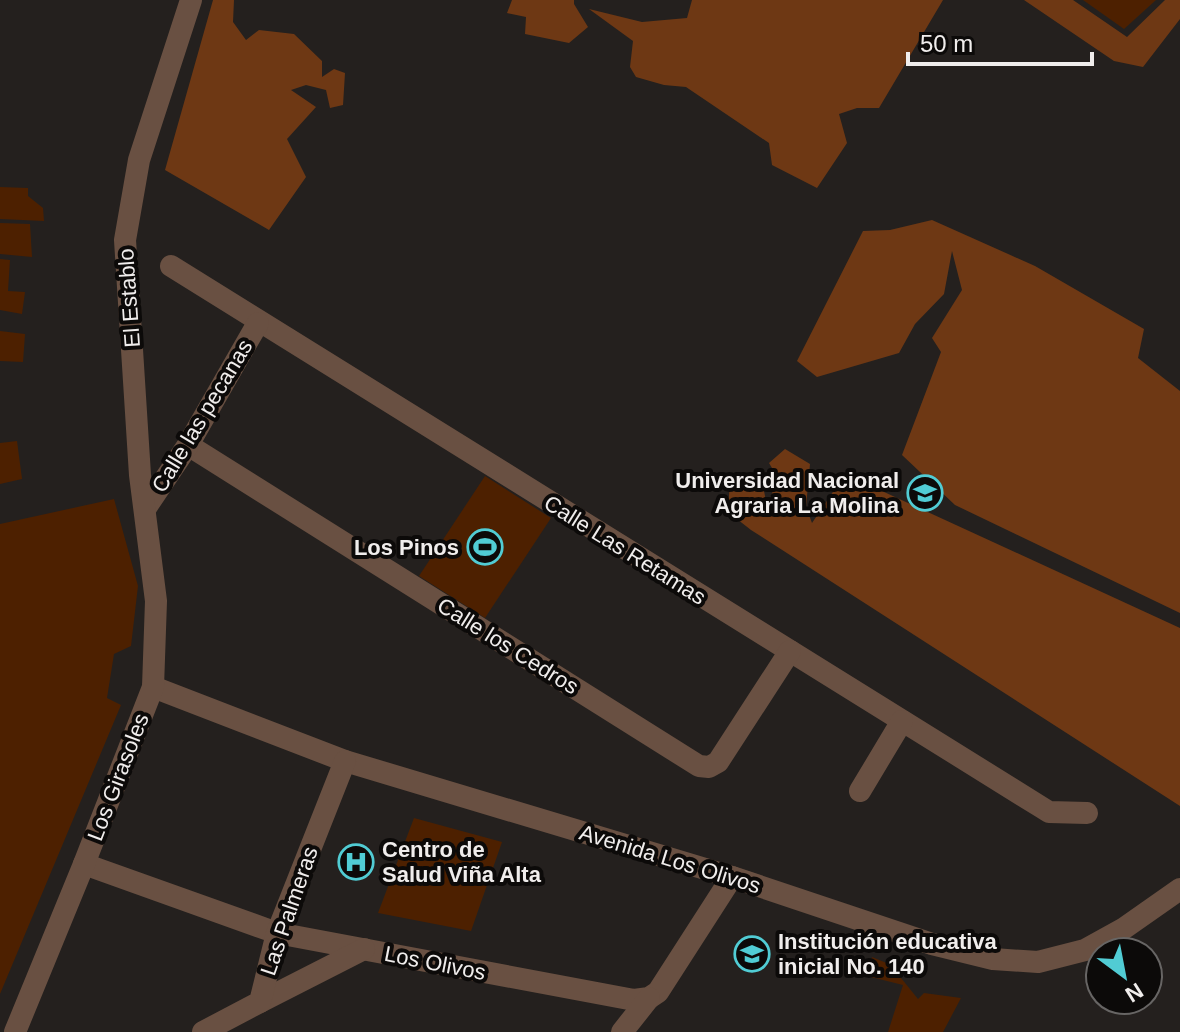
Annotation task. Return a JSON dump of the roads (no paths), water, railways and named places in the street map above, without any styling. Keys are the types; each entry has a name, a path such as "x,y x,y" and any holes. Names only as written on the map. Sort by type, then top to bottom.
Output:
{"street":[{"name":"El Establo","path":"145,509 140,475 125,240 139,160 191,0"},
{"name":"Calle Las Retamas","path":"171,266 258,323 1049,812 1087,813"},
{"name":"Calle las pecanas","path":"145,509 188,445 258,323"},
{"name":"Calle los Cedros","path":"188,445 699,766 709,767 718,762 790,651"},
{"name":"Los Girasoles","path":"15,1032 153,687 156,601 145,509"},
{"name":"Avenida Los Olivos","path":"153,687 345,761 732,877 932,944 993,959 1038,962 1085,950 1123,929 1180,889"},
{"path":"860,791 902,721"},
{"name":"Las Palmeras","path":"203,1032 260,1002 277,933 345,761"},
{"name":"Los Olivos","path":"84,864 277,933 634,1000 649,998"},
{"path":"622,1032 649,998 658,992 732,877"},
{"path":"260,1002 364,949"}],"place":[{"name":"Universidad Nacional Agraria La Molina","path":"925,493"},
{"name":"Los Pinos","path":"485,547"},
{"name":"Centro de Salud Viña Alta","path":"356,862"},
{"name":"Institución educativa inicial No. 140","path":"752,954"}]}
